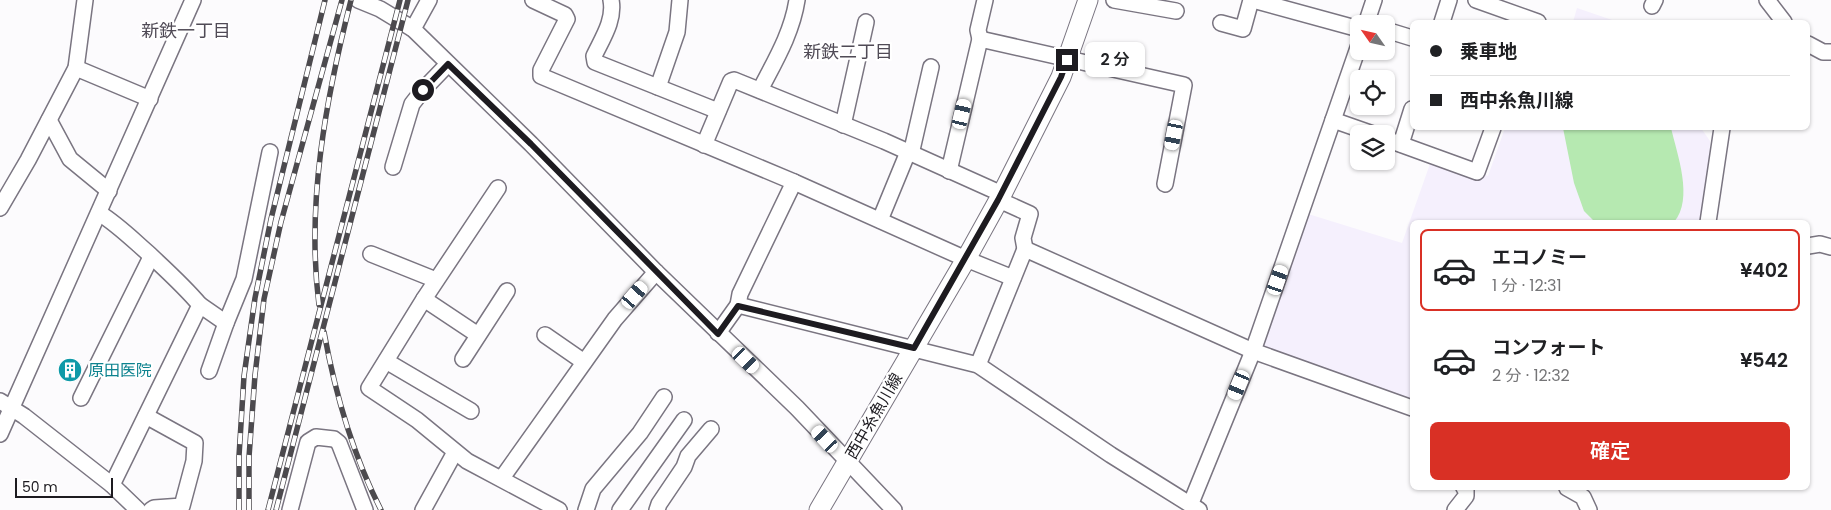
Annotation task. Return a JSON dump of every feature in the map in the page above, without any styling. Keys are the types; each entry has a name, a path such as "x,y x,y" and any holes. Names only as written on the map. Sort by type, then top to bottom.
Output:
{"main road":[{"name":"西中糸魚川線","path":"820,508 966,259 1000,197 1061,77 1088,0"}],"street":[{"path":"0,208 76,68 86,0"},
{"path":"0,434 6,404 99,213 193,0"},
{"path":"358,0 380,9 413,29 531,144 718,334 797,408 894,510"},
{"path":"413,29 429,0"},
{"path":"533,0 565,15 566,19 541,70 541,76 794,182 1013,278"},
{"path":"611,0 608,29 594,56 595,62 718,111"},
{"path":"658,87 677,32 680,0"},
{"path":"760,90 787,37 795,16 797,0"},
{"path":"949,171 980,39 978,30 985,0"},
{"path":"1114,0 1176,11"},
{"path":"1221,23 1243,29 1252,0 1350,27"},
{"path":"1370,15 1374,0"},
{"path":"1443,20 1449,0"},
{"path":"1476,0 1532,20"},
{"path":"1766,0 1782,20"},
{"path":"843,125 866,22"},
{"path":"1395,33 1410,37"},
{"path":"980,39 1184,86 1165,184"},
{"path":"1810,45 1823,52 1831,52"},
{"path":"738,306 978,364 1111,455 1195,507 1253,351 1354,60"},
{"path":"393,167 412,104 448,64"},
{"path":"76,68 150,99"},
{"path":"880,220 910,153 932,68"},
{"path":"704,145 731,81 738,80 910,153 949,171 1030,214 1023,238 1025,249 978,364"},
{"path":"1395,138 1410,112"},
{"path":"49,120 70,159 109,191"},
{"path":"1333,120 1350,126"},
{"path":"1395,142 1477,172 1492,130"},
{"path":"1708,220 1722,130"},
{"path":"209,371 226,322 244,280 270,152"},
{"path":"718,334 738,306 740,294 794,182"},
{"path":"498,188 436,280 369,388 417,420 467,461 559,510"},
{"path":"99,213 152,256 200,305 226,322"},
{"path":"1810,246 1820,244 1831,247"},
{"path":"1025,249 1253,351 1410,407"},
{"path":"370,254 436,280"},
{"path":"80,398 152,256"},
{"path":"502,478 615,319 656,272"},
{"path":"463,359 507,292"},
{"path":"424,299 478,336"},
{"path":"112,485 200,305"},
{"path":"545,335 584,362"},
{"path":"386,360 471,411"},
{"path":"586,510 593,489 640,433 664,397"},
{"path":"6,404 112,485 138,510"},
{"path":"146,416 195,443 194,461 182,506 154,508 152,510"},
{"path":"620,510 684,420"},
{"path":"657,510 684,467 688,456 711,429"},
{"path":"290,510 308,442 316,437 334,439 339,444 365,510"},
{"path":"423,510 455,452"},
{"path":"1455,510 1466,496 1466,490"},
{"path":"1570,490 1584,501"}],"shaded area":[{"path":"1577,8 1612,20 1574,20"},
{"path":"1504,130 1702,130 1710,141 1709,182 1703,220 1410,220 1431,161 1434,158 1488,176"},
{"path":"1305,213 1402,243 1410,220 1410,400 1358,380 1269,352 1262,342"}],"green space":[{"path":"1563,130 1672,130 1680,163 1683,189 1683,201 1675,220 1593,220 1584,211 1574,183"}],"railway":[{"path":"239,510 239,456 244,376 255,298 271,219 325,0"},
{"path":"249,510 249,457 255,375 264,299 281,222 342,0"},
{"path":"319,305 315,229 321,151 326,113 351,0"},
{"path":"268,510 400,0"},
{"path":"276,510 408,0"},
{"path":"324,332 339,401 346,423 362,468 381,510"}],"place":[{"name":"原田医院","path":"70,370"}],"district":[{"name":"新鉄一丁目","path":"186,30"},
{"name":"新鉄二丁目","path":"848,51"}],"route":[{"path":"423,90 448,64 531,144 718,334 738,306 914,348 1002,194 1061,77 1067,60"}]}
